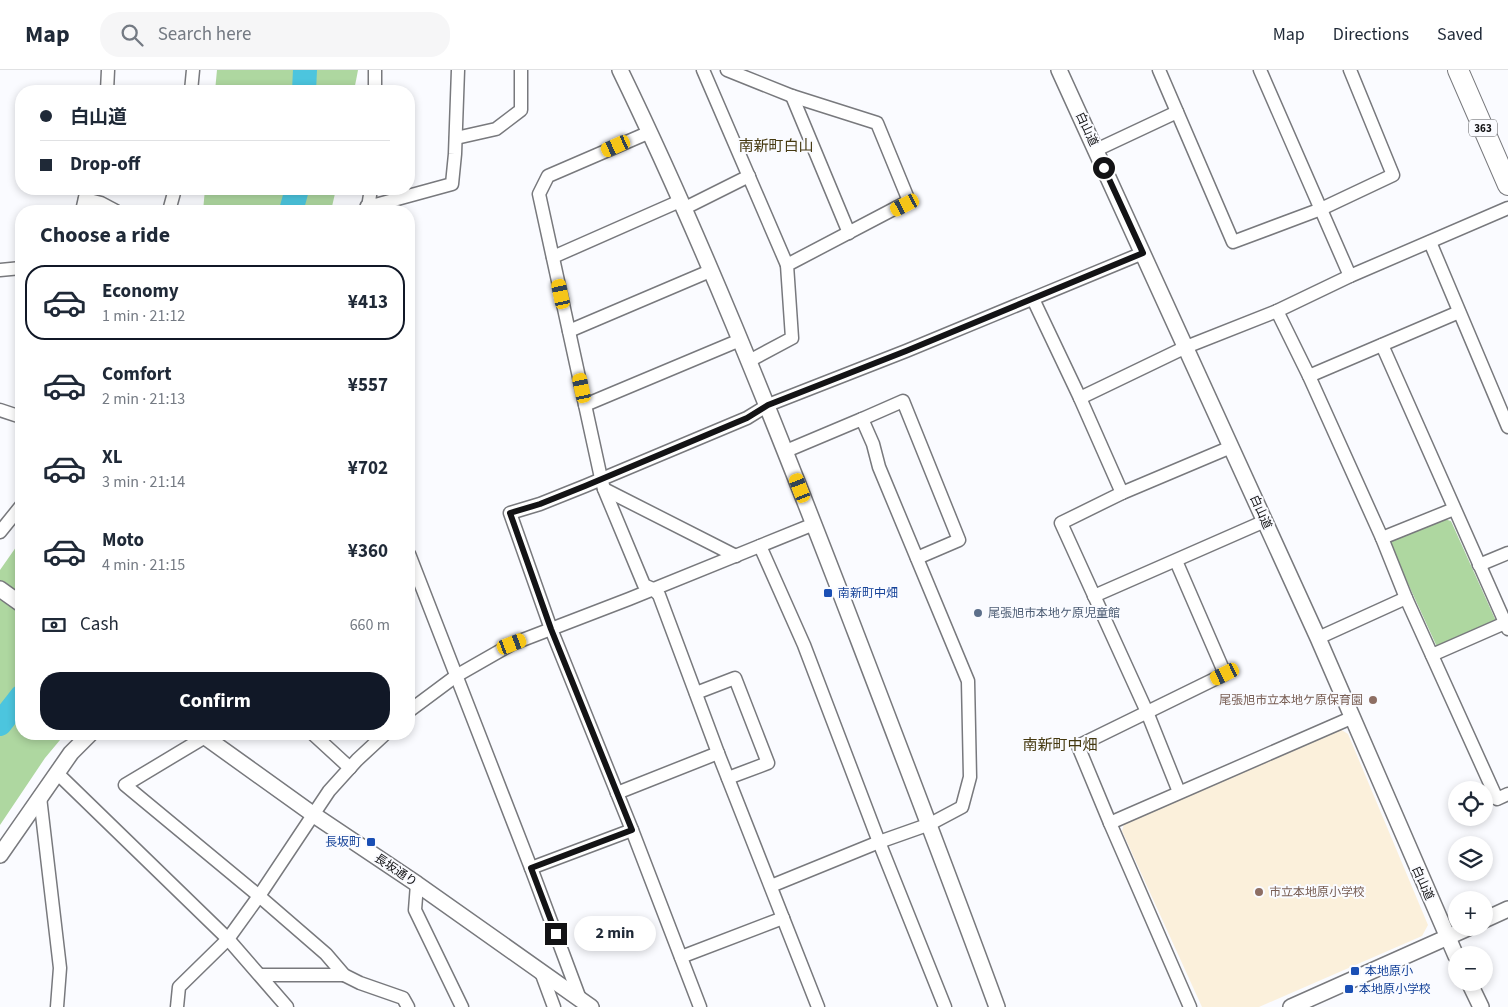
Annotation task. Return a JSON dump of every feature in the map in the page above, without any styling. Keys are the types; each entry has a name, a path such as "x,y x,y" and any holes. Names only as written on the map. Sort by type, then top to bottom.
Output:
{"highway":[{"name":"363","path":"1458,70 1508,185"},
{"name":"363","path":"1472,70 1508,150"}],"street":[{"path":"107,85 108,70"},
{"path":"192,85 193,70"},
{"path":"375,70 375,85"},
{"path":"381,205 452,184 456,138 458,70"},
{"path":"456,138 496,129 521,110 521,70"},
{"path":"620,70 650,132 768,405 930,824 996,1007"},
{"path":"703,70 787,265 792,338 749,361"},
{"path":"727,70 792,96 877,123 909,202 787,265"},
{"name":"白山道","path":"1059,70 1318,638 1451,946"},
{"path":"1159,70 1233,242 1321,209 1393,174 1350,70"},
{"path":"1260,70 1350,276"},
{"path":"792,96 849,233"},
{"path":"1096,150 1177,112"},
{"path":"650,132 548,176 539,194 603,484 644,585 653,589 658,595 818,1007"},
{"path":"553,258 749,176"},
{"path":"85,200 105,205"},
{"path":"1080,398 1186,347 1278,311 1350,276 1508,208"},
{"path":"1430,242 1508,427"},
{"path":"700,1007 632,830 551,629 510,513 603,484 747,418 768,405 1143,253"},
{"path":"0,270 15,269"},
{"path":"569,331 710,271"},
{"path":"1033,298 1122,493"},
{"path":"1278,311 1382,538 1406,598 1496,799 1508,794"},
{"path":"1309,376 1460,312"},
{"path":"585,405 740,340"},
{"path":"1382,345 1507,626 1432,655"},
{"path":"786,451 903,402 959,540 917,558"},
{"path":"0,410 15,415"},
{"path":"771,886 879,842 930,824 962,807 970,777 968,681 879,467 873,444 862,419"},
{"path":"1179,792 1147,712 1061,523 1122,493 1231,446"},
{"path":"603,484 736,556"},
{"path":"1382,538 1454,509"},
{"path":"0,532 15,513"},
{"path":"1094,596 1265,521"},
{"path":"415,707 456,676 512,644 814,524"},
{"path":"760,546 804,645 879,842 945,1007"},
{"path":"1479,565 1508,553"},
{"path":"1176,561 1225,674 1078,746 1190,1007"},
{"path":"415,570 585,1003"},
{"path":"0,589 15,600"},
{"path":"1318,638 1406,598"},
{"path":"696,693 735,678 768,763 728,778"},
{"path":"1110,823 1351,718"},
{"path":"0,855 71,753 84,740"},
{"path":"195,740 125,785 326,954 344,975 360,983 403,998 408,1007"},
{"name":"長坂通り","path":"210,740 314,815 417,884 585,1003"},
{"path":"320,740 350,768"},
{"path":"177,1007 179,987 228,939 329,791 377,740"},
{"path":"617,794 718,753"},
{"path":"57,773 228,939 287,1007"},
{"path":"40,797 60,968 57,1007"},
{"path":"531,868 632,830"},
{"path":"417,884 415,910 462,1007"},
{"path":"1493,916 1508,909"},
{"path":"681,957 783,918"},
{"path":"1291,1007 1447,937"},
{"path":"541,972 554,1007"},
{"path":"260,975 344,975"},
{"path":"1473,991 1481,1007"}],"shaded area":[{"path":"1340,729 1348,734 1428,925 1422,936 1259,1007 1202,1007 1122,831 1124,824"}],"green space":[{"path":"217,70 358,70 355,85 216,85"},
{"path":"204,195 335,195 332,205 204,205"},
{"path":"1444,519 1451,521 1496,621 1437,647 1389,542"},
{"path":"15,549 15,740 60,740 45,758 0,825 0,570"}],"waterway":[{"path":"304,85 305,70"},
{"path":"293,205 295,195"},
{"path":"0,724 15,705"}],"place":[{"name":"南新町中畑","path":"828,593"},
{"name":"尾張旭市本地ケ原児童館","path":"978,613"},
{"name":"尾張旭市立本地ケ原保育園","path":"1373,700"},
{"name":"長坂町","path":"371,842"},
{"name":"市立本地原小学校","path":"1259,892"},
{"name":"本地原小","path":"1355,971"},
{"name":"本地原小学校","path":"1349,989"}],"district":[{"name":"南新町白山","path":"776,146"},
{"name":"南新町中畑","path":"1060,745"}],"route":[{"path":"556,934 531,868 632,830 551,629 510,513 540,504 585,486 747,418 768,405 906,351 1143,253 1104,168"}]}
